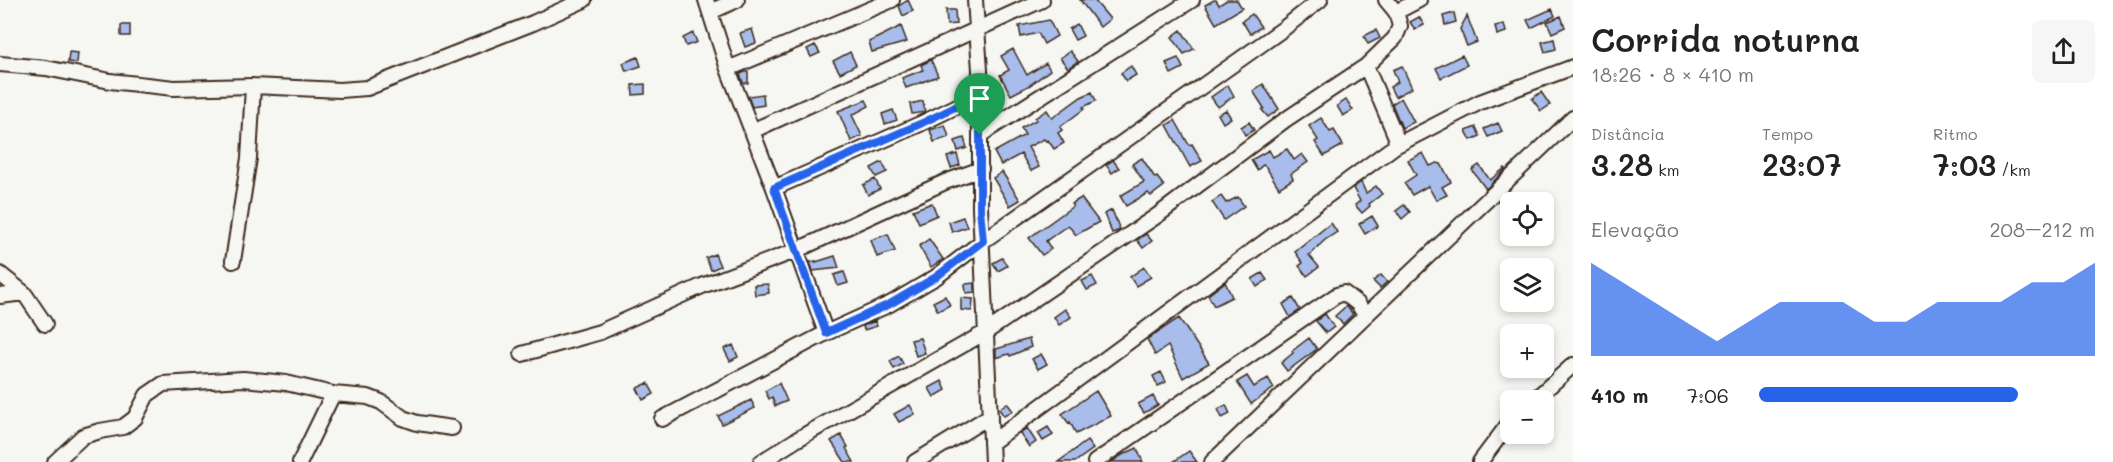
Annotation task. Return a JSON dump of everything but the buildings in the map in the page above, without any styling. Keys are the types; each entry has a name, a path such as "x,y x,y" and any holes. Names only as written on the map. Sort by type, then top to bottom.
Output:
{"street":[{"path":"0,64 46,68 110,81 174,88 253,86 340,90 367,88 533,23 584,0"},
{"path":"737,0 708,6 728,69 826,333"},
{"path":"728,69 892,0"},
{"path":"975,0 980,95 980,208 992,462"},
{"path":"752,131 1042,0"},
{"path":"980,135 1192,0"},
{"path":"662,418 826,333 890,304 936,277 983,241 1283,29 1320,0"},
{"path":"760,462 986,332 1158,215 1285,120 1366,66 1395,38 1400,26 1396,12 1386,0"},
{"path":"1396,12 1419,0"},
{"path":"1366,66 1396,137 1395,146"},
{"path":"991,443 1395,146 1480,102 1573,67"},
{"path":"233,261 249,158 253,86"},
{"path":"774,188 980,95"},
{"path":"1212,462 1573,118"},
{"path":"522,354 600,332 702,286 795,251 945,182 981,169"},
{"path":"0,274 24,293 45,324"},
{"path":"0,297 24,293"},
{"path":"1095,462 1337,295 1344,293 1349,295 1365,315"},
{"path":"1545,390 1573,365"},
{"path":"55,462 83,436 123,428 135,418 147,395 163,384 243,379 286,383 333,394 368,398 381,402 403,418 417,423 453,428"},
{"path":"300,462 333,394"},
{"path":"915,462 990,416"},
{"path":"1480,462 1500,435"}],"route":[{"path":"980,95 980,135 980,208 983,241 936,277 890,304 826,333 774,188 980,95"}]}
